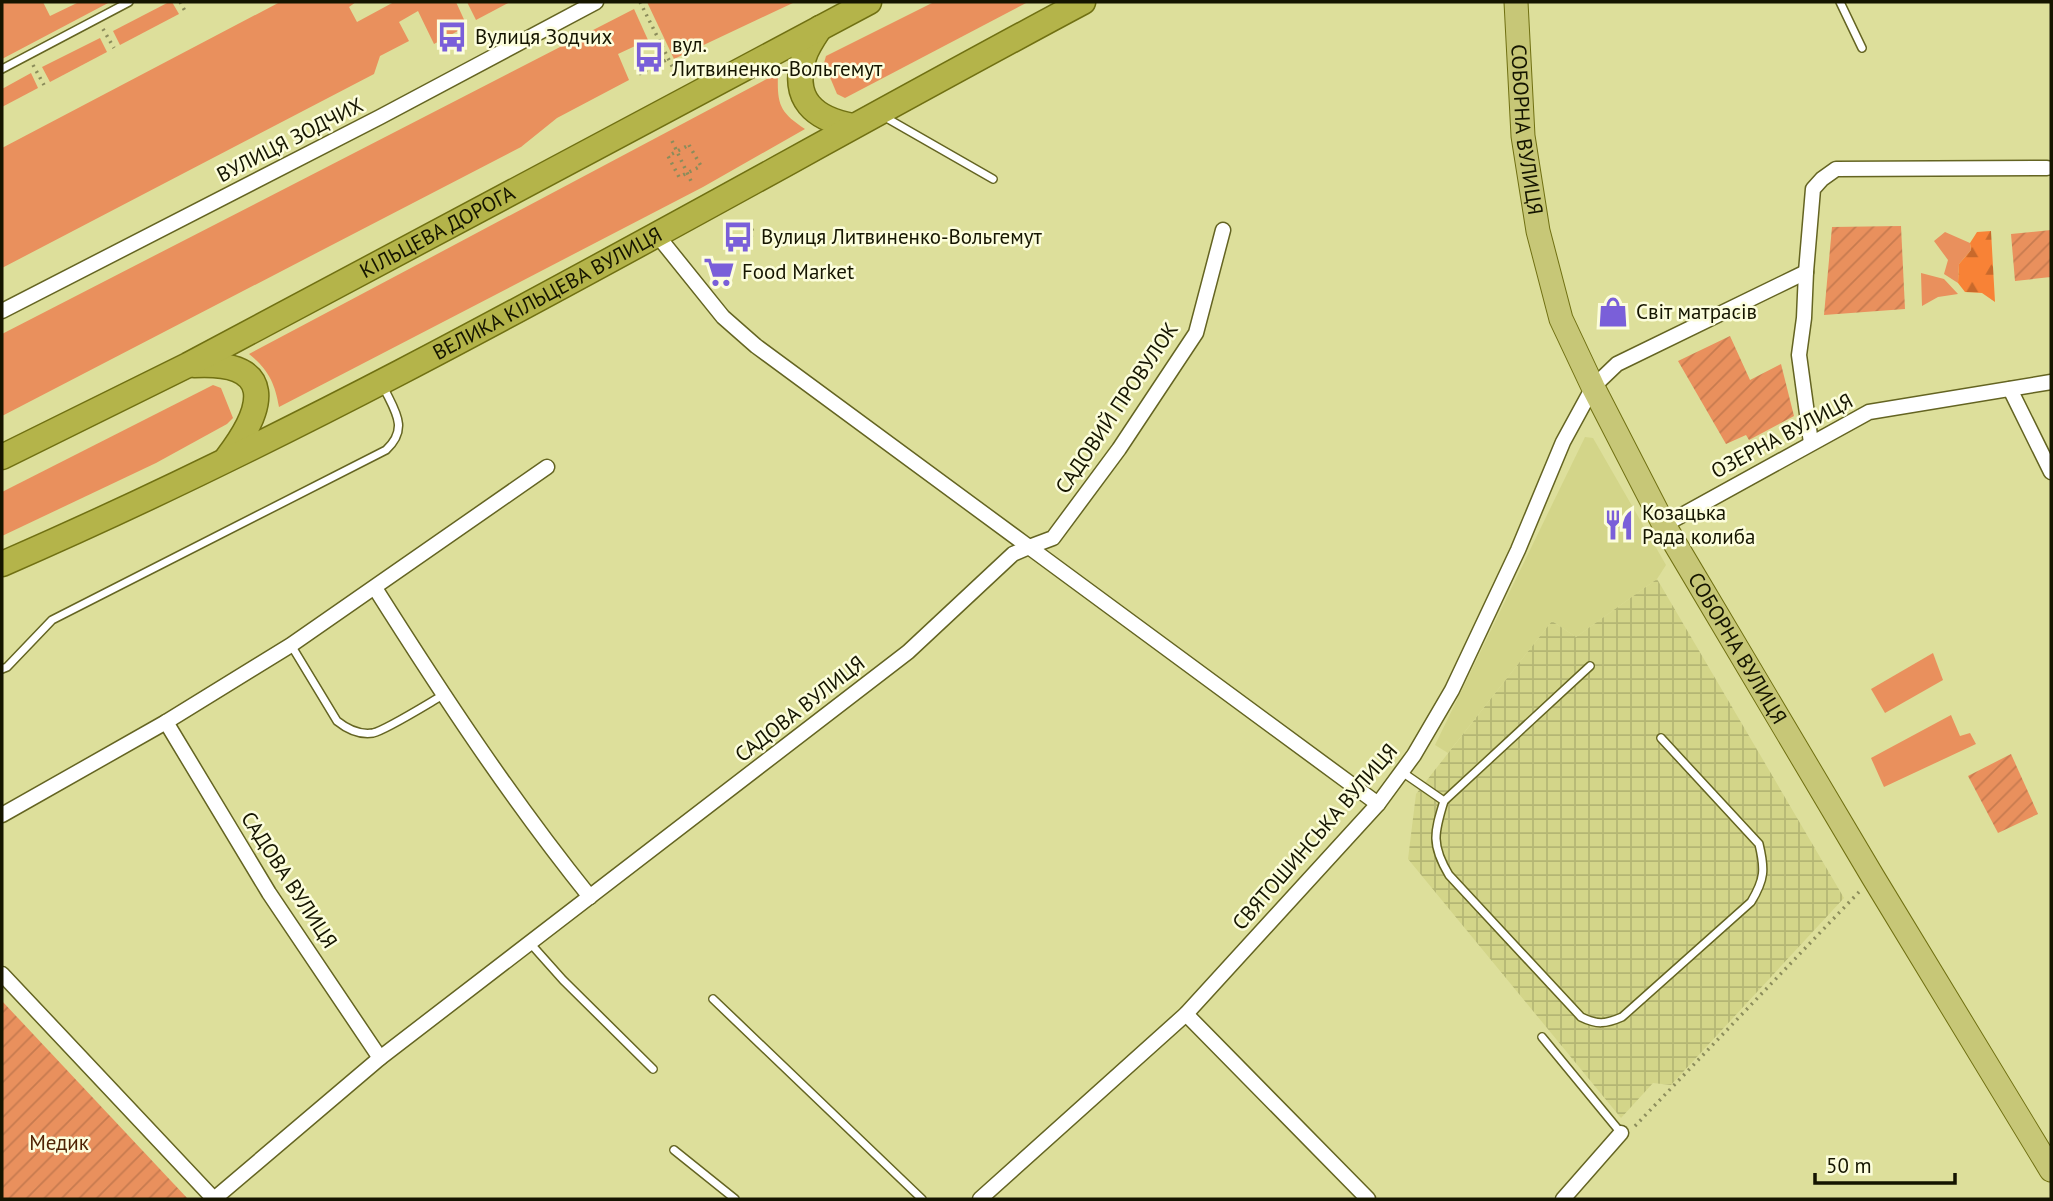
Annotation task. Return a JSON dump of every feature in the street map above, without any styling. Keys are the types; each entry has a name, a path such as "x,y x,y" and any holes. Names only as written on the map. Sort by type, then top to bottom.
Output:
{"highway":[{"name":"КІЛЬЦЕВА ДОРОГА","path":"2,457 188,365 869,2"},
{"name":"ВЕЛИКА КІЛЬЦЕВА ВУЛИЦЯ","path":"2,564 224,461 381,382 657,235 876,112 1083,2"},
{"path":"820,27 804,56 800,81 806,102 817,114 834,122 853,125"},
{"path":"188,365 217,364 233,367 247,376 255,389 257,402 254,416 245,434 224,461"}],"main road":[{"name":"СОБОРНА ВУЛИЦЯ","path":"1516,2 1524,136 1538,231 1561,319 1664,525 2051,1170"}],"street":[{"name":"ВУЛИЦЯ ЗОДЧИХ","path":"2,311 380,117 596,2"},
{"path":"1811,443 1799,355 1814,189 1822,179 1836,169 2047,168"},
{"name":"САДОВИЙ ПРОВУЛОК","path":"1029,547 1053,538 1157,394 1196,333 1223,230"},
{"path":"657,235 723,317 756,346 1378,804"},
{"path":"1593,387 1617,365 1806,272"},
{"name":"ОЗЕРНА ВУЛИЦЯ","path":"1664,525 1869,412 2051,383"},
{"name":"СВЯТОШИНСЬКА ВУЛИЦЯ","path":"980,1199 1186,1014 1378,804 1414,755 1452,690 1518,550 1563,442 1593,387"},
{"path":"2010,389 2051,472"},
{"path":"2,815 166,722 290,645 547,467"},
{"name":"САДОВА ВУЛИЦЯ","path":"2,974 214,1199 380,1058 908,652 1013,554 1029,547"},
{"path":"375,588 443,695 546,842 590,897"},
{"name":"САДОВА ВУЛИЦЯ","path":"166,722 270,893 380,1058"},
{"path":"1186,1014 1368,1199"},
{"path":"1563,1199 1621,1133"}],"lane":[{"path":"2,69 129,2"},
{"path":"1840,2 1862,48"},
{"path":"876,112 993,179"},
{"path":"2,669 52,620 386,450 400,432 399,421 381,382"},
{"path":"290,645 337,721 357,732 374,733 443,695"},
{"path":"1590,666 1444,801 1435,830 1435,845 1439,859 1449,875 1581,1017 1591,1022 1606,1024 1622,1017 1751,902 1760,886 1764,866 1759,844 1661,738"},
{"path":"1402,772 1444,801"},
{"path":"530,943 563,980 653,1069"},
{"path":"713,999 922,1199"},
{"path":"1542,1037 1621,1133"},
{"path":"674,1150 735,1199"}],"path":[{"path":"180,2 185,11"},
{"path":"640,2 676,72"},
{"path":"97,19 114,48"},
{"path":"28,55 44,85"},
{"path":"639,74 669,59"},
{"path":"672,141 691,181"},
{"path":"690,145 701,166 687,173 679,177 668,156 690,145"},
{"path":"732,245 754,233 748,223"},
{"path":"1621,1133 1639,1124 1873,877"}],"shaded area":[{"path":"1585,437 1593,438 1666,565 1657,579 1576,637 1552,621 1448,753 1435,745"},
{"path":"1657,579 1844,898 1671,1085 1653,1083 1621,1118 1408,859 1416,794 1552,621 1576,637"}],"green space":[{"path":"2,2 43,2 50,16 79,2 110,2 2,59"},
{"path":"172,2 179,14 120,45 113,31"},
{"path":"280,2 356,2 349,7 357,22 394,2 456,2 467,26 434,44 418,11 399,22 409,41 380,56 374,74 2,268 2,148"},
{"path":"467,2 510,2 476,20"},
{"path":"647,2 795,2 674,59"},
{"path":"934,2 1028,2 845,98 837,94 824,63 826,56"},
{"path":"634,9 648,40 618,54 629,80 557,118 521,147 2,416 2,334"},
{"path":"100,38 107,52 50,82 42,67"},
{"path":"31,73 38,88 2,107 2,89"},
{"path":"778,73 781,106 805,129 703,187 279,407 270,377 249,354"},
{"path":"1901,226 1905,309 1824,315 1832,227"},
{"path":"2051,230 2051,277 2015,281 2011,234"},
{"path":"1991,231 1995,302 1982,293 1965,292 1958,283 1959,264 1971,250 1970,243 1977,232"},
{"path":"1945,232 1970,243 1971,250 1959,264 1958,283 1944,274 1948,260 1934,241"},
{"path":"1921,273 1944,279 1958,294 1938,297 1922,306"},
{"path":"1730,336 1750,380 1781,364 1794,416 1749,440 1746,435 1726,444 1678,361"},
{"path":"213,385 221,388 233,418 227,424 156,463 2,536 2,492"},
{"path":"1933,653 1943,680 1885,713 1871,689"},
{"path":"1951,715 1960,736 1970,733 1976,744 1884,787 1871,758"},
{"path":"2011,754 2038,814 1998,833 1968,776"},
{"name":"Медик","path":"2,1001 188,1199 2,1199"}],"place":[{"name":"Вулиця Зодчих","path":"452,37"},
{"name":"вул. Литвиненко-Вольгемут","path":"649,57"},
{"name":"Вулиця Литвиненко-Вольгемут","path":"738,237"},
{"name":"Food Market","path":"719,272"},
{"name":"Світ матрасів","path":"1613,312"},
{"name":"Козацька Рада колиба","path":"1619,525"}]}
